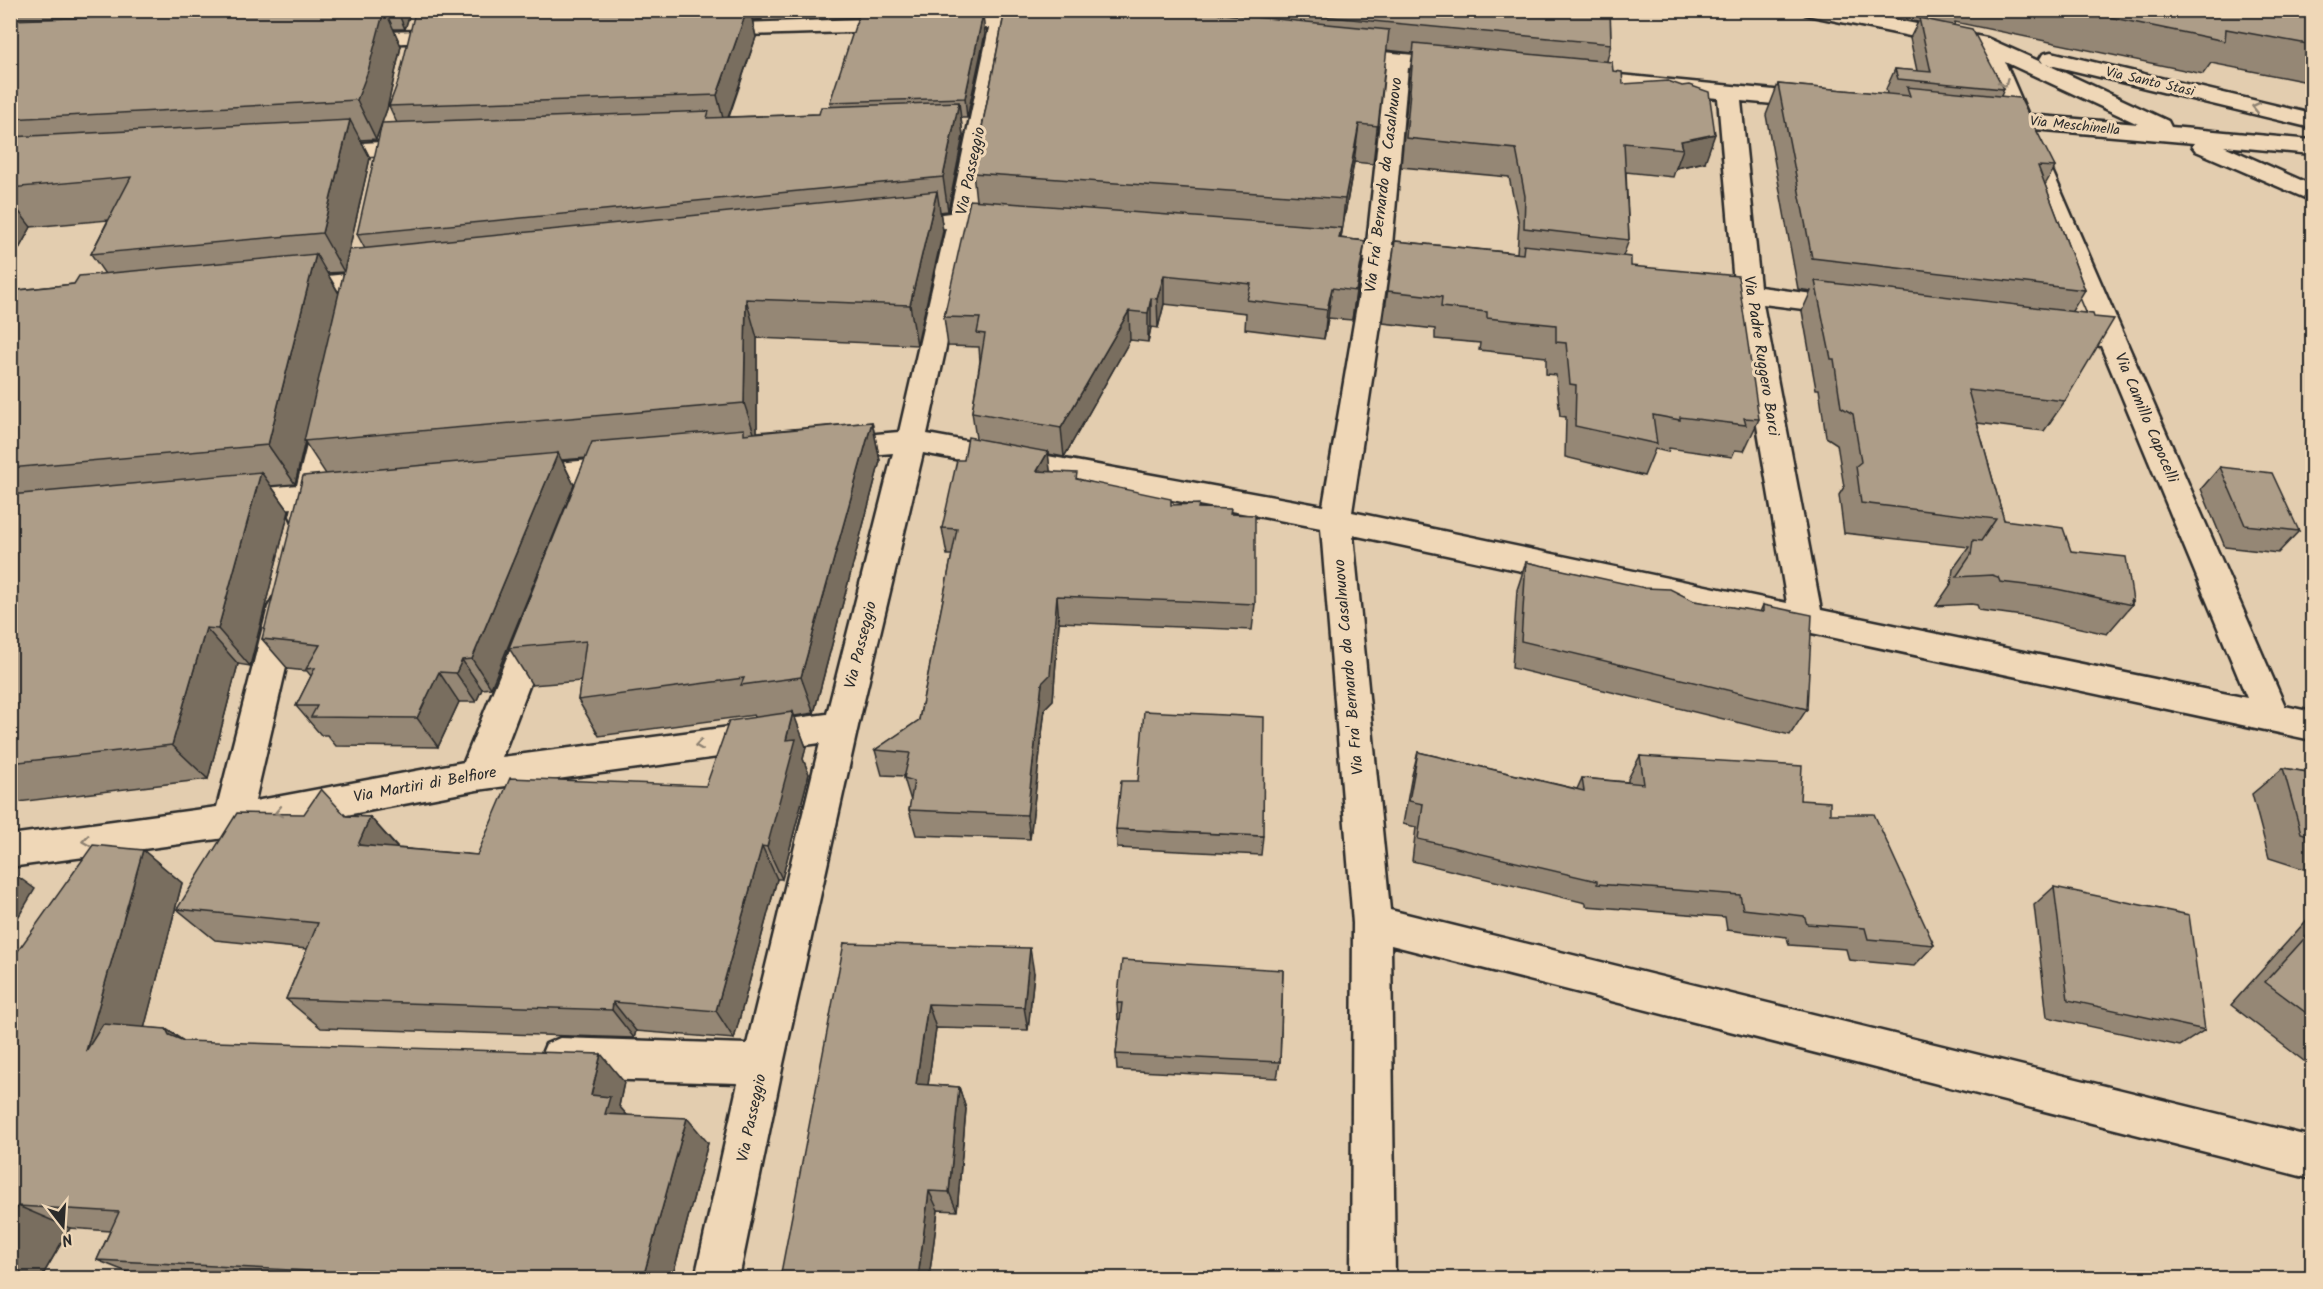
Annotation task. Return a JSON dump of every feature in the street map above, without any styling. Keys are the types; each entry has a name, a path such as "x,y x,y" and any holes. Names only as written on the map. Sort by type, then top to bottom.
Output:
{"street":[{"path":"415,48 423,10"},
{"path":"1812,10 1987,45 2182,137 2313,194"},
{"path":"692,30 1001,16 1070,28"},
{"name":"Via Passeggio","path":"717,1278 763,1064 841,726 911,441 961,219 969,127 1001,16"},
{"path":"334,40 415,48 477,36"},
{"name":"Via Santo Stasi","path":"1987,45 2313,121"},
{"name":"Via Camillo Capocelli","path":"1987,45 2272,716"},
{"path":"1316,52 1481,68"},
{"name":"Via Fra' Bernardo da Casalnuovo","path":"1373,1278 1372,923 1336,520 1379,250 1398,60"},
{"path":"1552,75 1834,103"},
{"name":"Via Padre Ruggero Barci","path":"1729,92 1748,295 1806,618"},
{"name":"Via Meschinella","path":"1962,115 2182,137"},
{"path":"385,159 397,120"},
{"path":"2182,137 2313,147"},
{"path":"305,153 385,159 446,146"},
{"path":"879,228 961,219 1033,225"},
{"path":"1295,244 1379,250 1460,260"},
{"path":"266,290 406,276"},
{"path":"1668,285 1878,310"},
{"path":"2042,330 2112,338"},
{"path":"299,542 333,394"},
{"path":"806,451 911,441 1336,520 2313,726"},
{"path":"501,479 655,465"},
{"path":"584,503 596,471"},
{"path":"207,505 370,490"},
{"path":"232,821 291,576"},
{"path":"477,775 549,590"},
{"name":"Via Martiri di Belfiore","path":"10,851 232,821 477,775 841,726"},
{"path":"1372,923 2313,1158"},
{"path":"524,1057 763,1064"}],"building":[{"path":"384,10 368,71 357,100 10,119 10,20"},
{"path":"596,10 747,10 717,95 389,106 399,79 414,16"},
{"path":"1005,10 1182,10 1389,30 1378,126 1359,124 1345,199 973,173"},
{"path":"1259,10 1610,10 1611,44"},
{"path":"2075,10 2313,10 2313,45 2226,29 2225,41"},
{"path":"971,11 970,14 983,14 965,98 830,102 859,14"},
{"path":"1919,18 1972,29 2004,89 1898,79 1895,69 1931,72"},
{"path":"1414,43 1612,62 1613,71 1622,72 1623,84 1668,81 1682,86 1689,85 1709,92 1715,134 1681,141 1683,149 1624,143 1629,240 1524,228 1525,196 1516,149 1406,138"},
{"path":"1778,84 1910,96 1907,87 2020,98 2055,167 2038,166 2085,290 1812,258"},
{"path":"959,102 943,177 357,234 382,123 709,111 707,118 819,114 821,107"},
{"path":"350,120 322,233 91,254 131,177 10,188 10,137"},
{"path":"937,191 910,305 746,299 744,403 304,441 349,250"},
{"path":"970,200 1341,228 1339,238 1365,241 1356,291 1332,288 1327,310 1247,300 1251,284 1164,275 1157,299 1151,298 1148,313 1129,311 1061,428 972,412 985,334 977,333 980,318 944,317"},
{"path":"1395,241 1523,254 1524,245 1631,257 1631,266 1738,276 1759,419 1744,418 1746,425 1680,417 1680,420 1653,415 1657,444 1575,426 1576,385 1570,384 1566,343 1556,342 1556,325 1487,318 1487,312 1441,307 1442,297 1388,291"},
{"path":"316,254 268,445 10,468 10,291 74,284 79,276"},
{"path":"1815,281 2093,314 2094,317 2114,319 2065,401 1968,390 2004,520 2063,528 2071,551 2126,557 2132,605 2052,588 2000,582 1998,577 1992,575 1956,577 1971,555 1973,540 1981,541 1996,519 1861,503 1856,466 1861,462 1853,414 1841,407 1834,359 1831,359"},
{"path":"872,422 801,677 741,685 744,678 578,700 586,641 509,648 592,442 744,429 744,434"},
{"path":"968,437 1048,452 1037,471 1077,473 1076,479 1171,499 1171,505 1199,504 1198,508 1231,509 1230,514 1255,515 1255,604 1057,596 1050,675 1042,683 1027,815 909,810 914,781 904,778 910,753 875,750 919,720 957,529 942,528 957,460 964,460"},
{"path":"558,453 472,659 462,660 456,673 439,672 417,718 311,717 317,706 296,706 315,668 306,669 320,645 262,639 303,476"},
{"path":"2220,467 2272,473 2299,531 2245,525"},
{"path":"261,472 218,629 206,628 172,745 10,763 10,495"},
{"path":"1526,562 1645,588 1670,589 1694,601 1763,612 1763,605 1812,615 1807,709 1521,641"},
{"path":"1144,711 1264,717 1263,836 1116,829 1121,781 1138,781"},
{"path":"793,712 786,740 796,739 767,847 762,846 716,1011 613,1002 612,1010 286,999 318,923 177,909 237,813 304,814 321,789 346,816 370,817 358,845 477,855 510,778 706,786 729,721"},
{"path":"1418,752 1584,791 1582,778 1644,784 1640,756 1802,766 1800,800 1830,802 1830,814 1874,814 1934,945 1868,939 1865,928 1807,924 1804,916 1743,909 1740,895 1597,884 1597,881 1418,839 1423,804 1409,801"},
{"path":"2283,768 2313,773 2313,837 2301,833"},
{"path":"93,845 143,850 86,1051 103,1024 166,1029 169,1035 184,1041 601,1054 591,1095 610,1097 605,1114 687,1118 643,1278 446,1278 97,1260 119,1212 18,1206 10,1219 10,962"},
{"path":"2054,887 2189,915 2205,1030 2068,1000"},
{"path":"2313,929 2313,1018 2265,982"},
{"path":"844,943 1030,948 1024,1007 928,1004 916,1084 959,1087 949,1192 929,1191 918,1278 780,1278"},
{"path":"1122,960 1283,970 1280,1062 1116,1054 1122,1003 1117,1003"}]}
